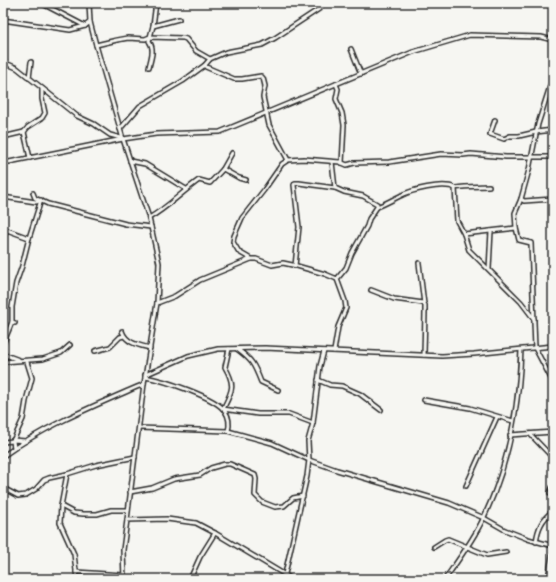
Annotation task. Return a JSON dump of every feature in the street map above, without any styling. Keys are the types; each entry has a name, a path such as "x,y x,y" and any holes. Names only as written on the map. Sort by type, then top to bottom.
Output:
{"street":[{"path":"42,3 86,26"},
{"path":"76,572 123,577 123,550 145,376 157,303 159,263 151,227 123,139 96,45 90,22 89,3"},
{"path":"150,67 153,50 149,41 153,26 156,3"},
{"path":"120,129 140,106 183,81 205,65 210,59 226,52 262,45 276,38 318,9 323,3"},
{"path":"153,26 179,19"},
{"path":"3,20 70,30 86,26 90,22"},
{"path":"3,162 156,134 220,132 414,52 470,35 541,37 553,40"},
{"path":"96,45 128,38 184,38 196,51 210,59"},
{"path":"351,49 360,74"},
{"path":"3,62 17,68 77,116 94,124 110,135 123,139"},
{"path":"29,78 31,62"},
{"path":"205,65 218,73 234,79 261,76 263,78 265,86 263,97 270,128 288,160"},
{"path":"553,77 536,132 532,157 521,199 515,213 516,228 520,240 531,243 535,348 553,382"},
{"path":"336,84 338,89 336,99 342,112 344,125 342,163"},
{"path":"3,137 24,132 28,127 42,118 45,113 42,100 42,89"},
{"path":"495,120 490,134 504,139 510,136 519,136 553,130"},
{"path":"24,132 30,158"},
{"path":"148,218 162,211 186,189 200,180 210,183 223,169 232,153"},
{"path":"334,351 338,327 346,308 337,279 326,274 295,266 278,263 272,265 251,259 239,252 233,242 242,218 264,190 273,174 282,164 288,160 304,159 342,163 347,165 354,163 383,163 441,154 553,157"},
{"path":"130,161 145,164 186,189"},
{"path":"332,162 335,188"},
{"path":"223,169 239,178 246,180"},
{"path":"295,266 299,227 295,183 335,188 344,192 363,196 377,204 377,207"},
{"path":"337,279 346,268 369,219 377,207 407,193 425,188 446,186 465,188 489,186"},
{"path":"455,188 457,220 464,234 469,250 521,302 534,319"},
{"path":"33,192 36,198 48,204 103,219 151,227"},
{"path":"3,196 36,202 41,200"},
{"path":"521,199 524,201 553,199"},
{"path":"3,344 14,322 12,307 15,288 41,200"},
{"path":"464,234 516,228"},
{"path":"3,237 7,230 29,238"},
{"path":"489,270 491,232"},
{"path":"157,303 175,296 200,280 251,259"},
{"path":"419,262 425,305 424,355"},
{"path":"371,290 394,299 403,301 409,300 423,303 425,305"},
{"path":"122,331 124,336 132,343 150,348"},
{"path":"95,351 110,347 120,337 124,336"},
{"path":"3,354 27,362 43,360 57,356 70,345"},
{"path":"145,376 188,356 218,349 265,348 424,355 474,354 553,346"},
{"path":"224,409 232,390 231,378 225,367 229,349"},
{"path":"237,349 248,357 256,367 261,382 278,390"},
{"path":"445,579 467,547 484,518 506,455 513,421 520,372 521,350"},
{"path":"285,574 303,496 309,460 308,442 313,423 320,366 324,351"},
{"path":"3,362 21,361"},
{"path":"14,448 13,441 23,419 32,378 27,362"},
{"path":"145,376 173,384 216,402 224,409 230,422 228,431"},
{"path":"318,380 330,385 342,386 360,394 381,410"},
{"path":"3,456 26,441 78,413 144,384"},
{"path":"424,400 470,408 513,421"},
{"path":"224,409 258,414 289,414 298,419 304,419 313,423"},
{"path":"466,486 497,417"},
{"path":"139,428 228,431 272,443 309,460 336,470 441,501 484,518 505,530 536,542 553,546"},
{"path":"510,435 553,432"},
{"path":"530,434 553,458"},
{"path":"3,442 26,441"},
{"path":"3,488 22,496 30,494 44,480 49,478 96,465 135,457"},
{"path":"130,492 152,488 174,479 200,475 210,468 230,464 255,475 255,495 262,502 275,507 284,506 293,498 303,496"},
{"path":"67,474 61,506 60,523 74,554 78,579"},
{"path":"550,493 553,485"},
{"path":"61,506 74,513 83,514 97,514 111,510 128,510"},
{"path":"536,542 540,524 546,516 553,511"},
{"path":"127,520 168,519 196,523 292,579"},
{"path":"190,579 200,557 215,533"},
{"path":"434,547 447,540 487,555 506,552"},
{"path":"548,579 553,549"}]}
